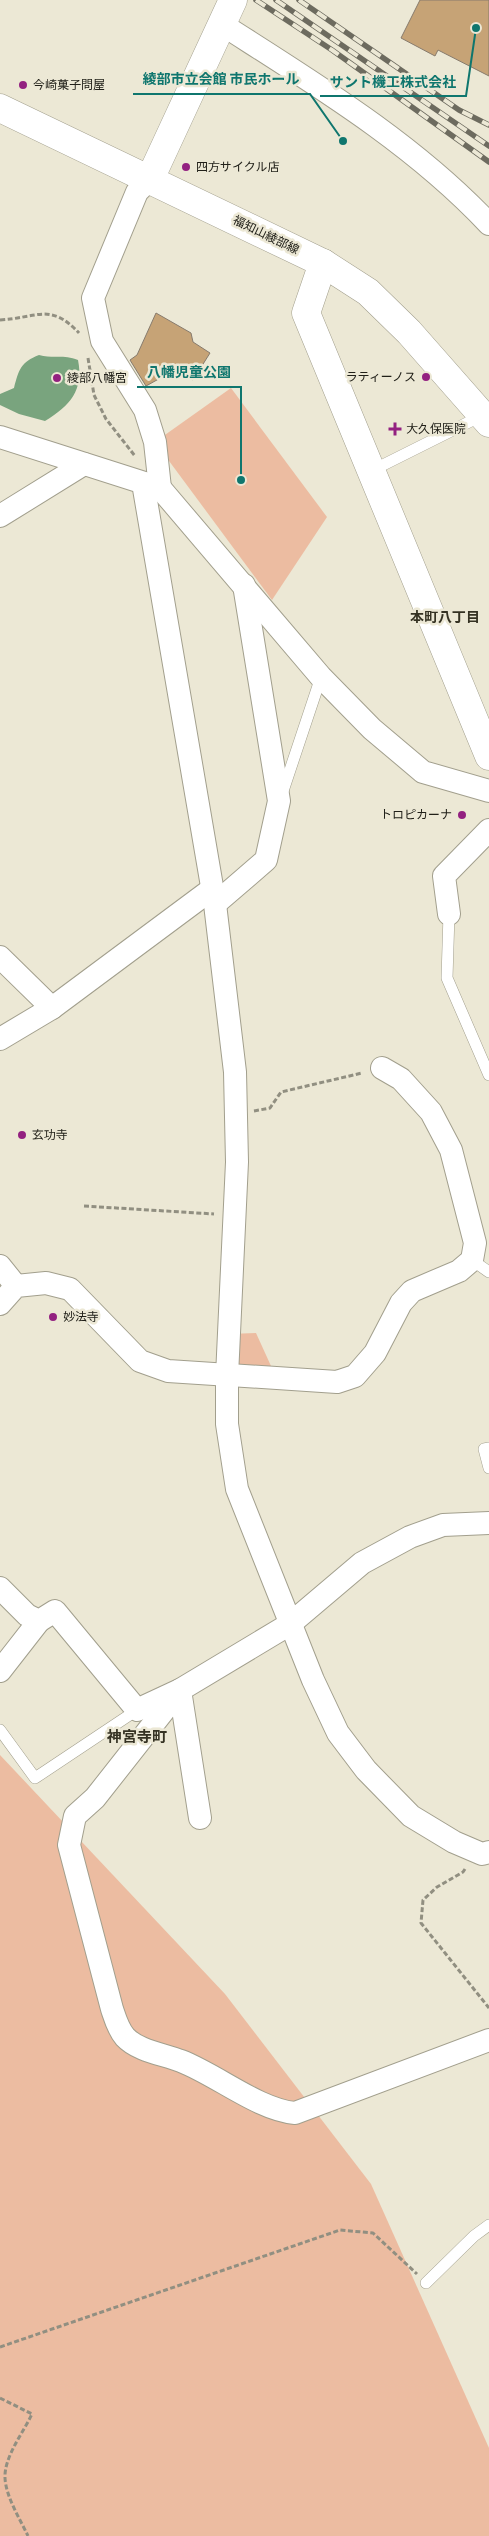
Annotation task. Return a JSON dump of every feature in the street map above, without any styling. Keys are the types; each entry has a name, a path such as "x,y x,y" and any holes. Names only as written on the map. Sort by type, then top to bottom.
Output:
{"street":[{"path":"233,0 150,179 137,192 93,298 97,325 102,341 145,410 155,442 151,485 213,896 235,1072 234,1215 227,1376 227,1424 237,1489 313,1680 338,1733 366,1770 412,1816 454,1842 482,1851"},
{"path":"223,25 337,98 404,148 475,208 489,224"},
{"name":"福知山綾部線","path":"0,108 323,263 368,292 409,332 486,419"},
{"path":"323,263 306,313 489,756"},
{"path":"0,437 151,485 243,584 321,677 372,729 423,772 489,791"},
{"path":"0,516 84,464"},
{"path":"0,1039 52,1008 266,860 279,801 243,584"},
{"path":"449,914 444,876 489,830"},
{"path":"0,957 52,1008"},
{"path":"0,1304 16,1286 46,1282 70,1288 140,1361 168,1372 337,1382 355,1376 375,1353 401,1303 412,1291 459,1271 481,1266 451,1150 431,1112 401,1079 382,1068"},
{"path":"0,1266 16,1286"},
{"path":"0,1671 39,1621 55,1611 137,1710 180,1690 290,1624 362,1563 410,1537 443,1525 489,1523"},
{"path":"0,1588 28,1615 39,1621"},
{"path":"180,1690 200,1818"},
{"path":"180,1690 95,1798 75,1816 69,1845 112,2009 118,2025 125,2036 136,2046 206,2071 278,2112 295,2113 489,2040"}],"lane":[{"path":"371,472 486,419"},
{"path":"279,801 321,677"},
{"path":"449,914 447,978 489,1075"},
{"path":"489,1448 484,1449 489,1468"},
{"path":"0,1730 35,1778 137,1710"},
{"path":"426,2284 474,2236 489,2225"}],"path":[{"path":"0,320 53,313 69,322 84,338 88,339 97,325"},
{"path":"88,357 94,395 102,411 136,458"},
{"path":"236,1116 270,1108 281,1092 382,1068"},
{"path":"84,1206 234,1215"},
{"path":"482,1851 464,1872 437,1887 423,1900 421,1923 489,2008"},
{"path":"0,2347 340,2230 373,2233 426,2284"},
{"path":"0,2398 32,2414 7,2464 5,2479 14,2508 28,2536"}],"shaded area":[{"path":"39,355 68,357 78,360 79,371 77,389 73,396 62,409 45,421 19,414 0,405 0,394 14,388 17,376 24,364"},
{"path":"231,388 327,517 272,600 155,442"},
{"path":"256,1333 276,1377 227,1376 228,1334"},
{"path":"0,1755 225,1994 371,2184 489,2448 489,2536 0,2536"}],"building":[{"path":"420,0 489,0 489,76 438,50 435,56 401,38"},
{"path":"156,313 191,333 193,342 210,353 193,380 175,370 146,386 130,360 137,355"}],"railway":[{"path":"256,0 332,50 489,162"},
{"path":"276,0 489,146"},
{"path":"299,0 459,110 489,125"}],"place":[{"name":"サント機工株式会社","path":"476,28"},
{"name":"今崎菓子問屋","path":"23,85"},
{"name":"綾部市立会館 市民ホール","path":"343,141"},
{"name":"四方サイクル店","path":"186,167"},
{"name":"ラティーノス","path":"426,377"},
{"name":"綾部八幡宮","path":"57,378"},
{"name":"大久保医院","path":"395,429"},
{"name":"八幡児童公園","path":"241,480"},
{"name":"トロピカーナ","path":"462,815"},
{"name":"玄功寺","path":"22,1135"},
{"name":"妙法寺","path":"53,1317"}],"district":[{"name":"本町八丁目","path":"445,617"},
{"name":"神宮寺町","path":"137,1737"}]}
